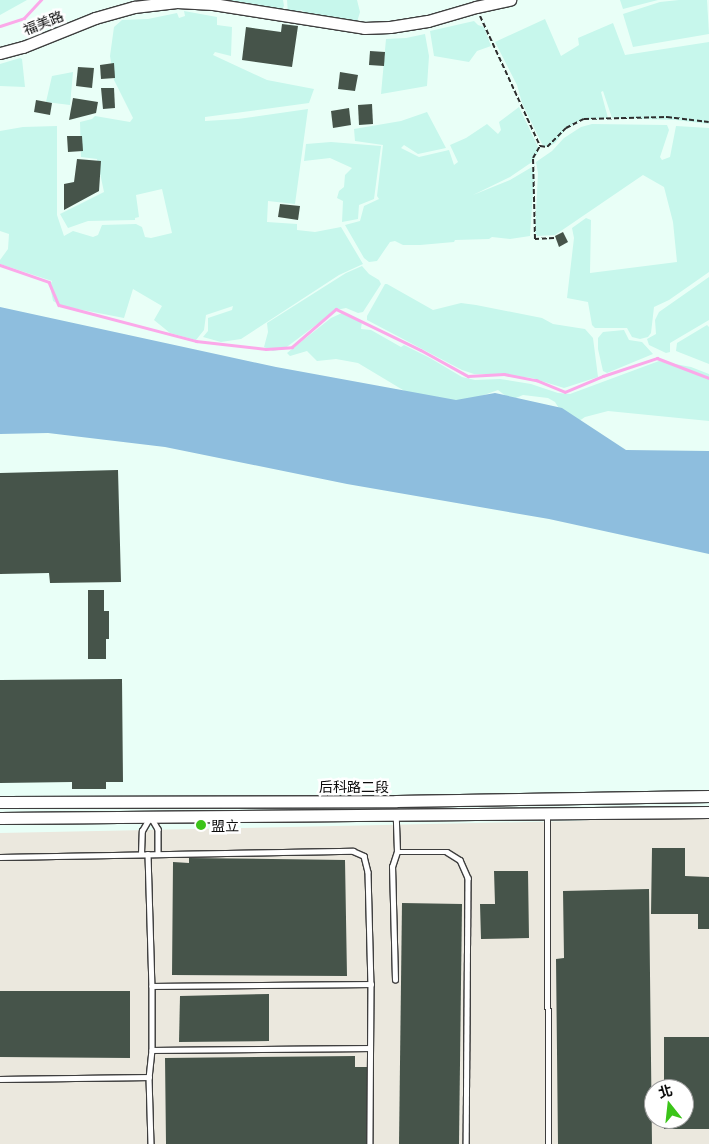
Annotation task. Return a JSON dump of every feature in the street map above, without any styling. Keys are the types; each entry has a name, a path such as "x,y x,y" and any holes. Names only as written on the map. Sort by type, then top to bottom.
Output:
{"street":[{"name":"福美路","path":"0,53 23,47 95,18 134,8 177,2 213,4 364,28 390,27 428,21 476,7 510,0"},
{"name":"后科路二段","path":"0,802 709,796"},
{"path":"547,797 548,814"},
{"path":"151,802 151,816"},
{"name":"后科路二段","path":"0,818 709,812"}],"lane":[{"path":"395,980 392,867 397,852 396,814"},
{"path":"548,814 549,1144"},
{"path":"141,854 142,831 151,816"},
{"path":"151,816 158,829 158,854"},
{"path":"0,857 353,850 364,856 368,872 371,984 370,1144"},
{"path":"397,852 447,852 460,860 468,878 466,1144"},
{"path":"148,854 152,986 152,1050 149,1077 152,1144"},
{"path":"152,986 371,984"},
{"path":"152,1050 370,1048"},
{"path":"0,1079 149,1077"}],"path":[{"path":"476,7 540,146"},
{"path":"540,146 547,147 566,128 584,119 667,117 709,122"},
{"path":"540,146 533,158 533,231 535,239 554,238"}],"shaded area":[{"path":"0,0 27,0 0,15"},
{"path":"201,0 283,0 284,6 281,11"},
{"path":"287,0 357,0 360,12 357,22 304,15 302,10 297,11 295,14 288,13"},
{"path":"620,0 658,0 623,9"},
{"path":"707,0 709,34 633,47 623,14 660,2"},
{"path":"184,11 217,17 217,25 232,27 231,56 215,52 213,55 267,80 314,89 309,103 205,117 205,121 238,119 308,109 295,204 268,201 267,222 297,224 297,230 315,232 341,227 363,264 339,275 241,339 221,342 203,337 208,331 208,318 232,310 233,306 206,315 204,330 196,340 170,333 154,320 162,306 133,289 124,318 62,306 53,301 50,286 52,281 0,264 0,260 8,249 9,234 0,231 0,131 23,127 57,126 57,215 64,236 73,231 93,237 98,235 102,225 136,224 142,227 145,237 151,238 172,233 162,189 136,195 139,217 135,218 135,220 88,221 68,228 60,214 104,192 97,159 81,157 80,122 92,119 95,116 130,122 133,118 114,80 110,56 114,27 122,20 148,19 177,13 179,18 185,16"},
{"path":"545,19 561,56 579,45 578,38 613,23 625,55 709,42 709,124 676,120 612,118 603,91 601,92 608,118 581,120 565,130 555,143 548,147 543,146 522,103 517,85 495,42"},
{"path":"474,21 484,27 491,46 477,51 469,62 434,56 430,31"},
{"path":"425,34 429,56 427,86 381,94 386,39 406,38"},
{"path":"22,59 25,87 0,86 0,64"},
{"path":"73,72 70,105 46,102 52,76"},
{"path":"519,107 538,147 538,152 532,162 510,177 473,195 510,180 532,167 534,177 530,236 510,239 492,237 489,239 455,240 454,242 420,245 403,245 395,241 390,242 377,261 369,262 364,258 345,225 360,221 364,206 379,199 377,196 383,145 355,141 354,129 401,121 427,112 446,148 418,154 404,145 401,148 419,157 449,150 454,165 458,162 450,145 466,138 487,124 498,134 501,130 499,122"},
{"path":"592,124 667,125 669,130 660,157 662,160 670,157 676,126 709,128 709,272 669,300 654,307 651,333 648,337 640,339 632,337 627,328 595,328 592,325 588,302 567,298 574,238 572,228 586,218 591,220 590,273 677,262 673,222 664,187 643,175 555,235 537,236 535,232 538,173 536,162 552,151 564,138 581,127"},
{"path":"331,142 381,146 374,199 359,205 358,219 342,222 343,201 337,198 339,191 344,187 345,175 352,168 330,158 304,161 306,144"},
{"path":"362,266 369,274 379,280 381,284 363,312 358,313 346,308 336,310 284,349 273,351 264,347 268,332 267,323 346,273"},
{"path":"709,277 709,320 670,343 670,352 666,353 649,345 647,339 656,334 655,320 659,312"},
{"path":"385,284 433,310 461,303 542,318 553,324 585,329 593,338 598,377 564,388 532,378 500,374 474,374 462,370 367,320 367,316"},
{"path":"0,307 276,367 456,400 495,393 562,408 626,450 709,451 709,554 549,519 347,484 165,447 48,433 0,434"},
{"path":"342,313 362,321 361,329 371,330 401,347 404,345 462,377 475,380 500,379 531,384 558,393 570,394 659,361 691,367 709,374 709,421 608,411 585,417 576,423 560,410 555,402 548,398 523,395 511,400 498,390 459,404 413,396 358,363 336,359 317,361 307,351 290,356 287,353 331,318"},
{"path":"707,325 709,327 709,364 676,351 677,343"},
{"path":"624,330 629,340 642,342 653,354 607,373 603,371 598,349 598,338 603,332"},
{"path":"709,812 709,1144 0,1144 0,833 574,821"}],"building":[{"path":"282,24 298,26 292,67 242,60 246,27 281,32"},
{"path":"370,51 385,52 384,66 369,65"},
{"path":"114,63 115,78 101,79 100,65"},
{"path":"78,67 94,68 92,88 76,86"},
{"path":"340,72 358,75 355,91 338,89"},
{"path":"101,88 114,88 115,108 103,109"},
{"path":"73,98 98,102 96,113 69,120"},
{"path":"36,100 52,103 50,115 34,112"},
{"path":"372,104 373,124 359,125 358,105"},
{"path":"349,108 351,125 333,128 331,111"},
{"path":"67,136 82,136 83,151 68,152"},
{"path":"77,159 101,161 99,191 64,210 64,184 74,182"},
{"path":"280,204 300,206 298,220 278,217"},
{"path":"563,232 568,242 559,247 555,236"},
{"path":"118,470 121,582 50,583 49,573 0,574 0,473"},
{"path":"88,590 104,590 104,611 109,611 109,639 106,639 106,659 88,659"},
{"path":"122,679 123,782 106,782 106,789 72,789 72,782 0,783 0,680"},
{"path":"652,848 685,848 685,876 709,877 709,929 698,929 698,914 651,914"},
{"path":"189,858 345,860 347,976 172,975 173,862 189,863"},
{"path":"494,871 528,871 529,938 481,939 480,904 495,904"},
{"path":"649,889 651,1079 644,1079 644,1129 652,1129 652,1144 558,1144 556,959 564,958 563,891"},
{"path":"402,903 462,904 459,1144 399,1144"},
{"path":"0,991 130,991 130,1058 0,1057"},
{"path":"269,994 269,1041 179,1042 180,996"},
{"path":"664,1037 709,1037 709,1129 694,1129 694,1079 664,1079"},
{"path":"355,1056 355,1067 368,1067 369,1144 166,1144 165,1058"}],"waterway":[{"path":"0,26 24,18 41,0"},
{"path":"0,265 49,282 59,305 196,341 266,349 292,347 336,309 421,350 468,376 504,374 536,380 565,392 603,376 657,358 709,378"}],"place":[{"name":"盟立","path":"201,825"}]}
